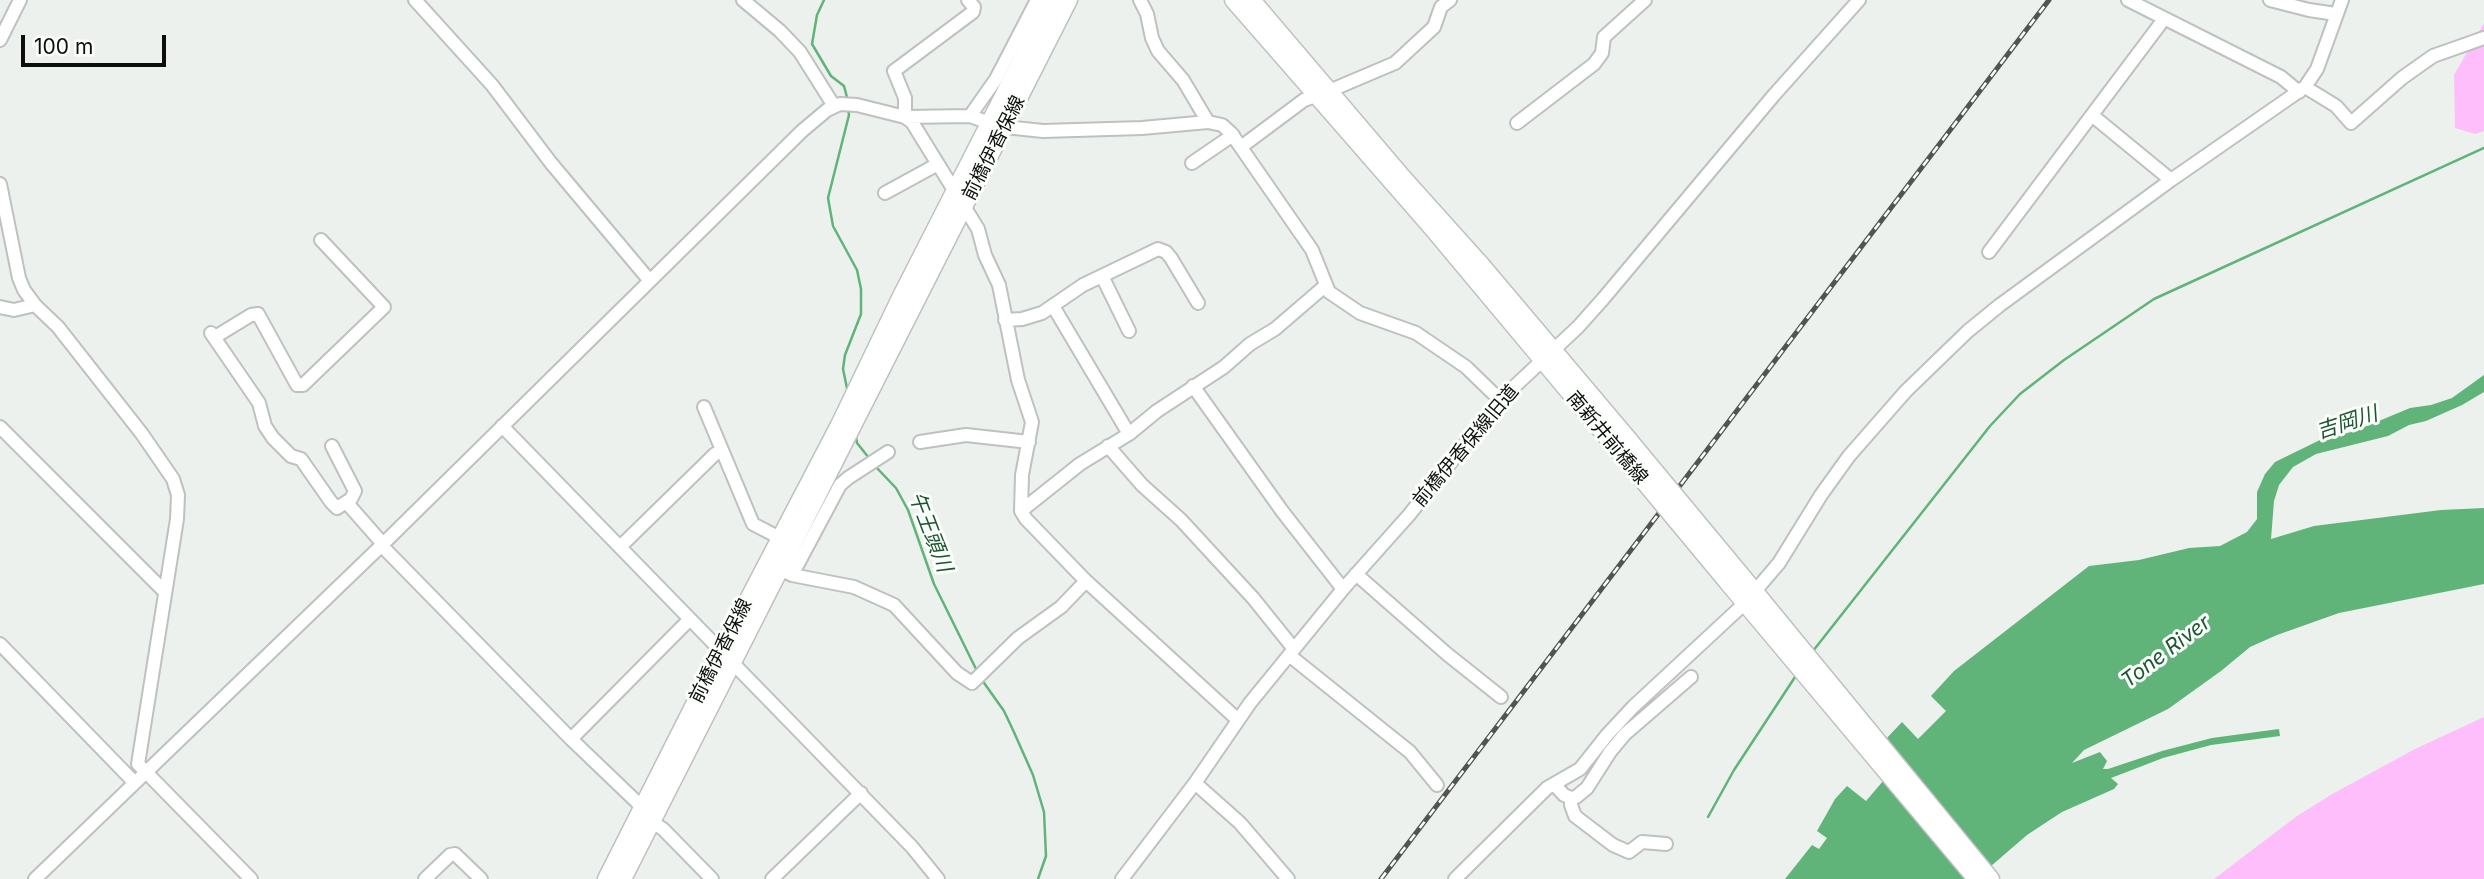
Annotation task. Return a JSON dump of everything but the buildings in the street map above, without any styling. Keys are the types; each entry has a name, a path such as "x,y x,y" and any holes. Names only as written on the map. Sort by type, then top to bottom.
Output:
{"main road":[{"name":"前橋伊香保線","path":"606,879 780,538 841,433 861,407 964,208 1052,0"},
{"name":"前橋伊香保線","path":"623,879 733,663 786,572 860,382 954,191 997,125 1069,0"},
{"name":"南新井前橋線","path":"1233,0 1323,93 1548,354 1733,577 1976,879"},
{"name":"南新井前橋線","path":"1252,0 1323,93"},
{"name":"南新井前橋線","path":"1765,617 1991,879"}],"street":[{"path":"1,37 20,0"},
{"path":"415,0 492,85 551,163 650,281"},
{"path":"743,0 800,52 837,105"},
{"path":"905,117 905,98 894,71 973,12 974,7 968,0"},
{"path":"970,116 996,79 1037,0"},
{"path":"1140,0 1158,51 1183,80 1208,122"},
{"path":"1192,163 1237,141 1304,100 1395,63 1434,27 1441,7 1450,0"},
{"path":"1517,123 1594,64 1602,53 1604,37 1645,0"},
{"name":"前橋伊香保線旧道","path":"1122,879 1195,783 1238,720 1343,589 1416,506 1500,400 1578,327 1774,95 1859,0"},
{"path":"2270,0 2336,14"},
{"path":"1455,879 1547,788 1580,769 1633,707 1750,598 1779,563 1832,478 1906,391 1968,331 2000,304 2171,180 2302,89 2317,68 2342,0"},
{"path":"2138,2 2165,19 2336,106 2351,123 2402,78 2433,56 2484,38"},
{"path":"1989,252 2165,19"},
{"path":"35,879 382,545 803,131 837,105 857,105 905,117 970,116 997,125 1043,131 1142,128 1208,122 1223,125 1237,141 1312,250 1325,286 1349,308 1416,333 1441,349 1466,367 1500,400"},
{"path":"2093,116 2171,180"},
{"path":"905,117 912,122 978,229 985,255 997,279 1018,380 1032,422 1022,475 1021,511 1086,581 1238,720"},
{"path":"885,193 938,164"},
{"path":"0,184 19,278 24,290 58,327 142,434 173,479 178,497 138,761 251,879"},
{"path":"321,240 384,307 303,385 297,384 258,314 213,335 259,403 265,426 273,438 292,456 301,460 337,508 346,503 355,491 332,446"},
{"path":"1005,320 1031,317 1054,306 1069,293 1156,249 1171,258 1198,303"},
{"path":"1102,276 1129,331"},
{"path":"1021,511 1051,485 1224,367 1250,344 1275,329 1325,286"},
{"path":"0,307 13,310 36,305"},
{"path":"1054,306 1129,434"},
{"path":"1193,386 1282,511 1343,589"},
{"path":"704,407 753,523 780,538"},
{"path":"502,426 861,793 938,879"},
{"path":"0,427 164,592"},
{"path":"920,442 966,435 1028,442"},
{"path":"1108,446 1142,485 1181,520 1245,589 1292,652 1410,752 1437,785"},
{"path":"620,547 715,454 722,451"},
{"path":"888,452 841,485 786,572 854,587 887,601 908,618 958,675 970,683 1018,638 1061,607 1086,581"},
{"path":"346,503 382,545 642,807"},
{"path":"1356,574 1447,654 1501,697"},
{"path":"571,738 690,619"},
{"path":"0,644 134,782"},
{"path":"1554,784 1564,795 1576,797 1587,788 1625,734 1691,677"},
{"path":"1195,783 1240,822 1288,879"},
{"path":"772,879 861,793"},
{"path":"1571,798 1575,816 1613,845 1629,852 1642,842 1666,844"},
{"path":"652,822 712,879"},
{"path":"425,879 450,855 459,856 481,879"}],"shaded area":[{"path":"2484,23 2484,131 2475,134 2455,128 2454,75"},
{"path":"2484,717 2484,879 2214,879 2297,816 2334,793 2415,749"}],"water":[{"name":"Tone River","path":"2484,375 2484,392 2462,405 2388,436 2316,454 2293,467 2279,485 2274,501 2271,539 2314,526 2441,510 2484,508 2484,584 2339,613 2277,635 2250,647 2168,709 2084,750 2072,763 2100,752 2107,761 2103,769 2108,769 2212,738 2279,729 2280,736 2211,745 2163,758 2111,778 2118,784 2114,789 2062,812 2027,835 1976,879 1785,879 1812,845 1819,849 1827,838 1817,831 1835,799 1847,786 1866,801 1889,774 1870,756 1902,722 1918,739 1946,711 1931,696 1954,671 2089,566 2139,560 2189,548 2220,546 2247,532 2257,519 2257,492 2265,474 2275,462 2320,440 2355,431 2410,408 2452,398"}],"waterway":[{"name":"午王頭川","path":"824,0 817,15 812,44 831,76 844,86 848,101"},
{"name":"午王頭川","path":"848,108 849,115 828,198 833,226 857,270 861,289 861,314 845,355 843,369 848,393"},
{"path":"1813,651 1990,426 2020,394 2064,360 2154,299 2484,148"},
{"name":"午王頭川","path":"856,437 857,443 869,458"},
{"name":"午王頭川","path":"875,466 896,488 908,510 934,584 977,671"},
{"path":"1708,817 1734,770 1797,674"},
{"name":"午王頭川","path":"982,680 1004,711 1013,730 1033,775 1044,812 1046,856 1038,879"}],"railway":[{"path":"1381,879 2049,0"}],"water label":[{"name":"吉岡川","path":"2347,423"}]}
